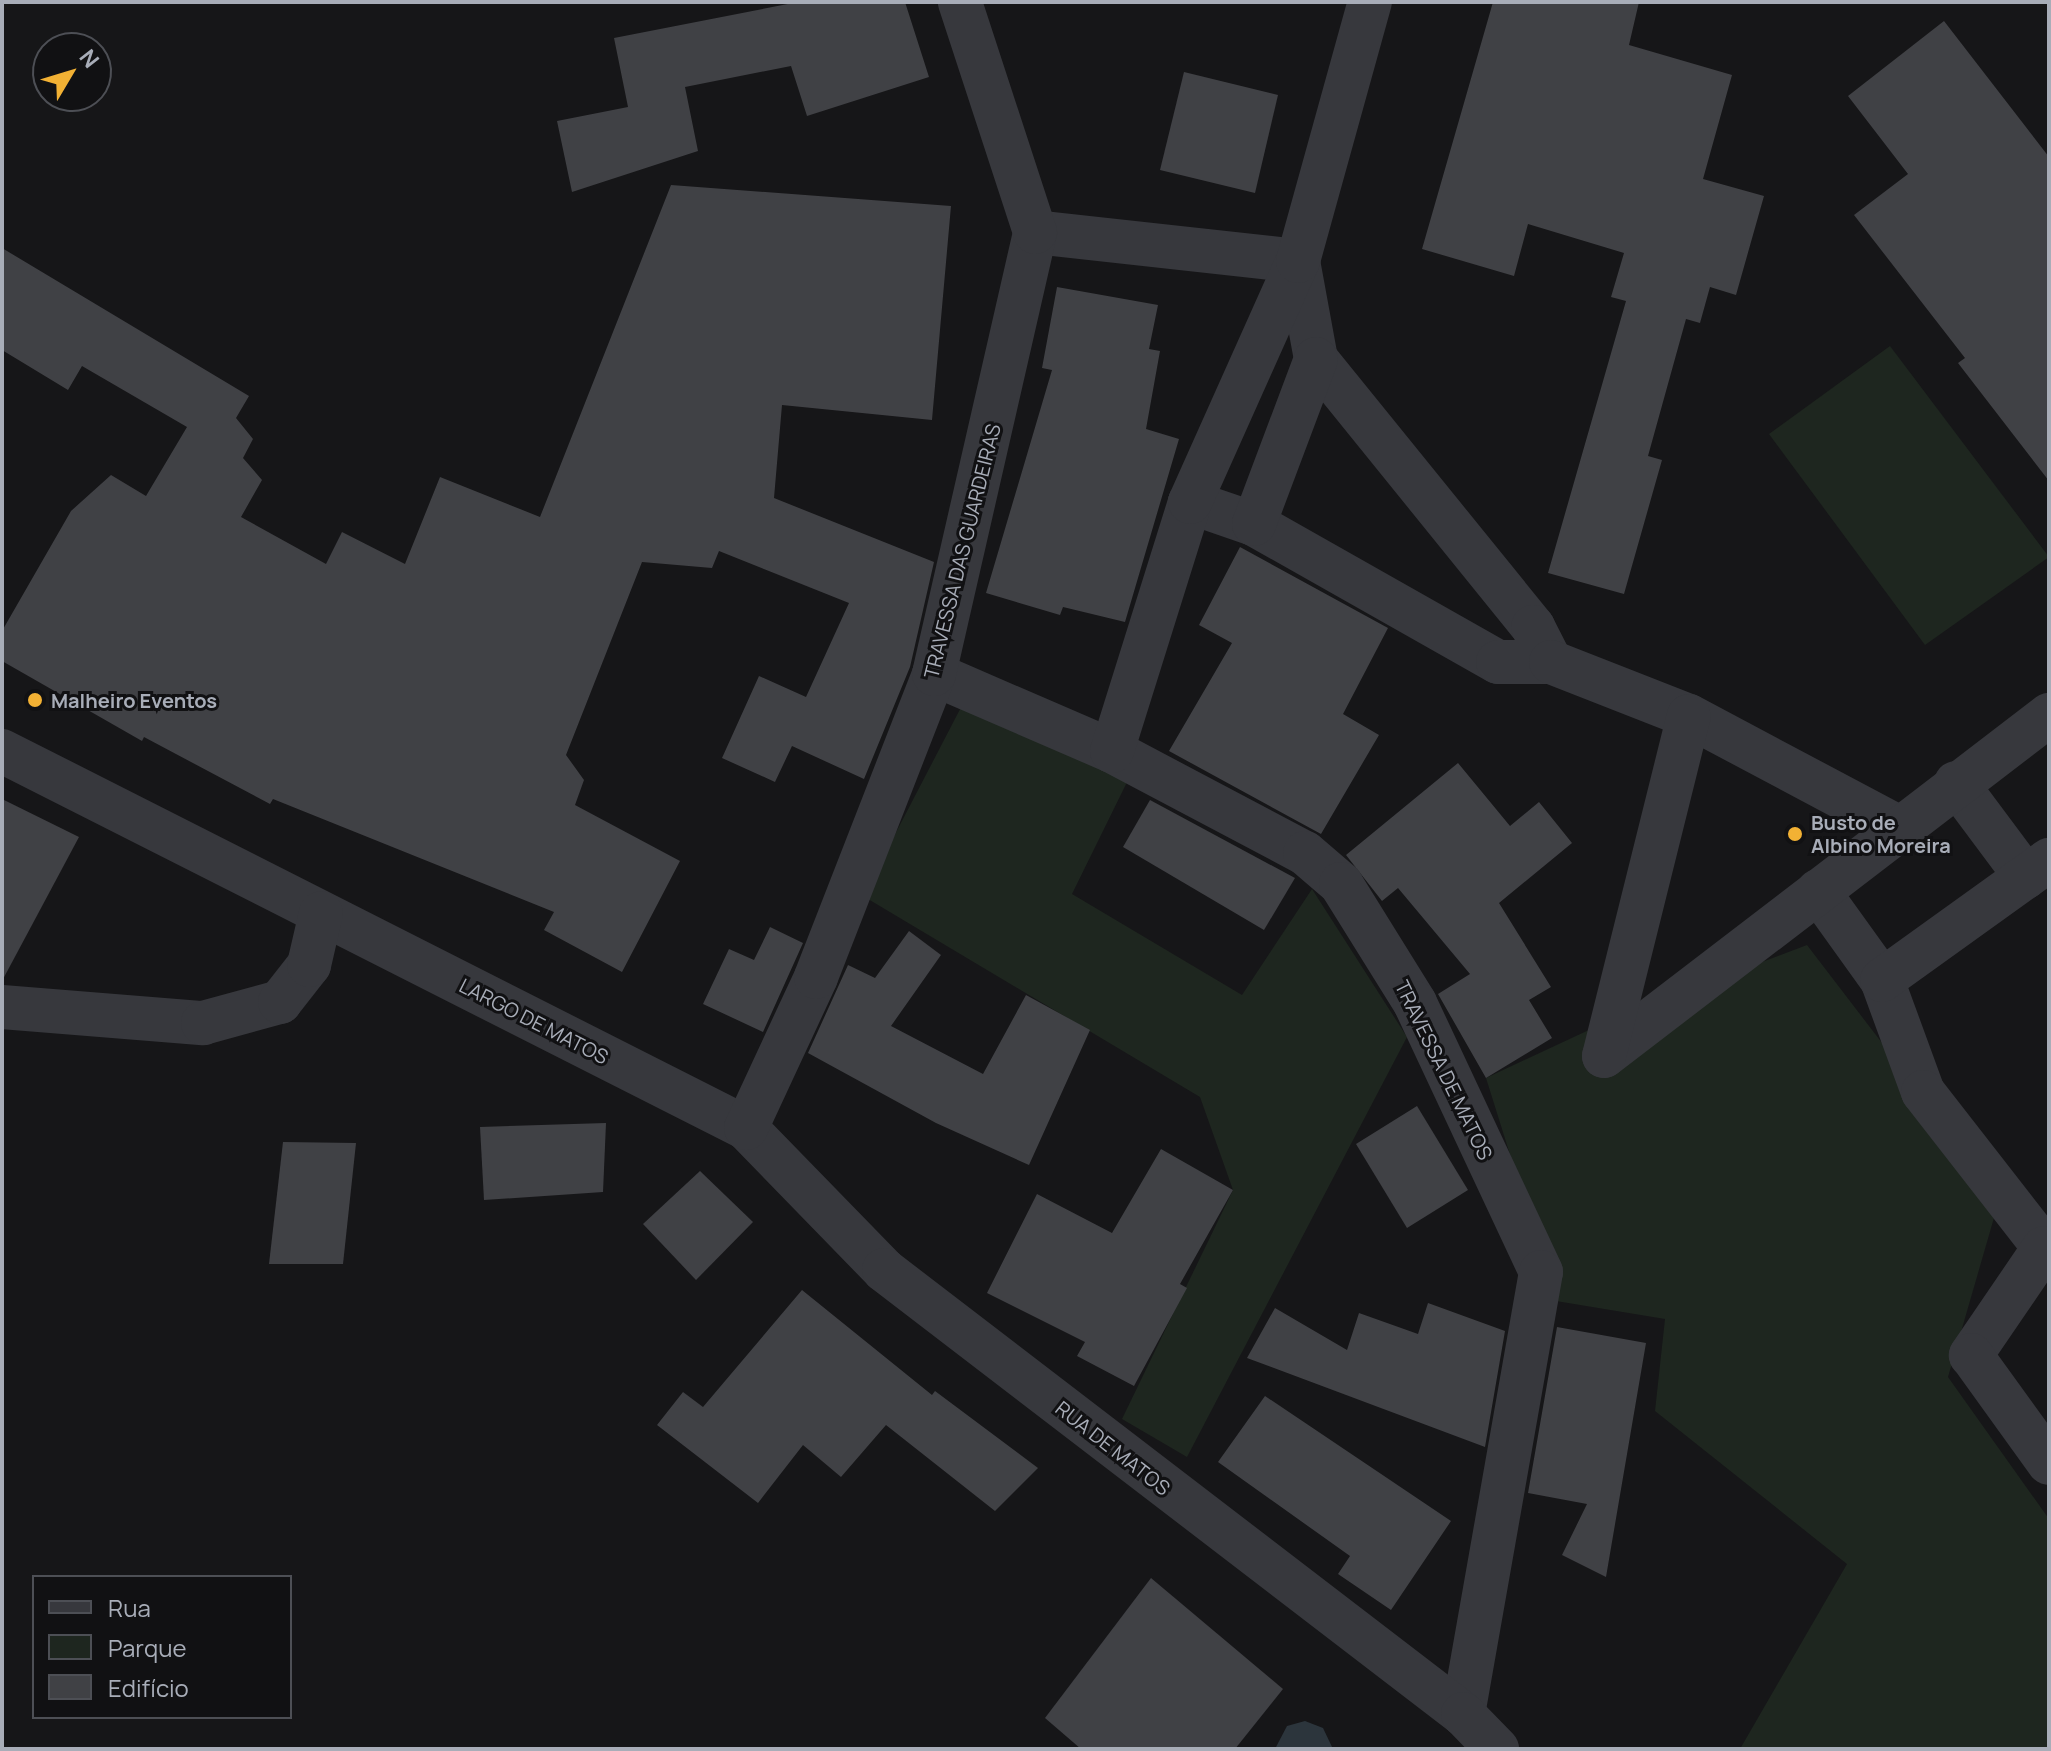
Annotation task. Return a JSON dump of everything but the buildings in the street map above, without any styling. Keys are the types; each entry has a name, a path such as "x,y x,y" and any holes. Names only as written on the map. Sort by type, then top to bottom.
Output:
{"street":[{"path":"960,2 1035,232 1298,261"},
{"path":"1112,751 1190,502 1298,261 1370,2"},
{"name":"TRAVESSA DAS GUARDEIRAS","path":"746,1128 816,977 934,674 1035,232"},
{"path":"1298,261 1316,359 1533,627 1551,662"},
{"path":"1254,524 1316,359"},
{"path":"1190,502 1254,524 1498,662 1551,662 1689,716 1898,827"},
{"name":"TRAVESSA DE MATOS","path":"934,674 1112,751 1305,853 1341,884 1415,1003 1541,1272 1463,1714"},
{"path":"1689,716 1604,1056 1898,827 2049,715"},
{"name":"LARGO DE MATOS","path":"2,751 746,1128"},
{"path":"1882,980 2037,868 1956,783"},
{"path":"1818,891 1882,980 1923,1092 2046,1251 1971,1355 2049,1463"},
{"path":"2,1007 203,1023 280,1002 309,965 321,913"},
{"name":"RUA DE MATOS","path":"746,1128 884,1270 1463,1714 1497,1749"}],"green space":[{"path":"1890,346 2049,557 1925,645 1769,434"},
{"path":"970,690 1132,772 1072,894 1242,995 1312,889 1407,1037 1187,1457 1122,1419 1233,1190 1200,1097 863,896"},
{"path":"1807,945 2000,1197 1948,1377 2049,1519 2049,1749 1740,1749 1847,1564 1655,1411 1665,1319 1556,1301 1486,1078 1621,1015"}],"shaded area":[{"path":"1305,1721 1323,1728 1333,1749 1275,1749 1287,1726"}],"place":[{"name":"Malheiro Eventos","path":"35,700"},
{"name":"Busto de Albino Moreira","path":"1795,834"}]}
